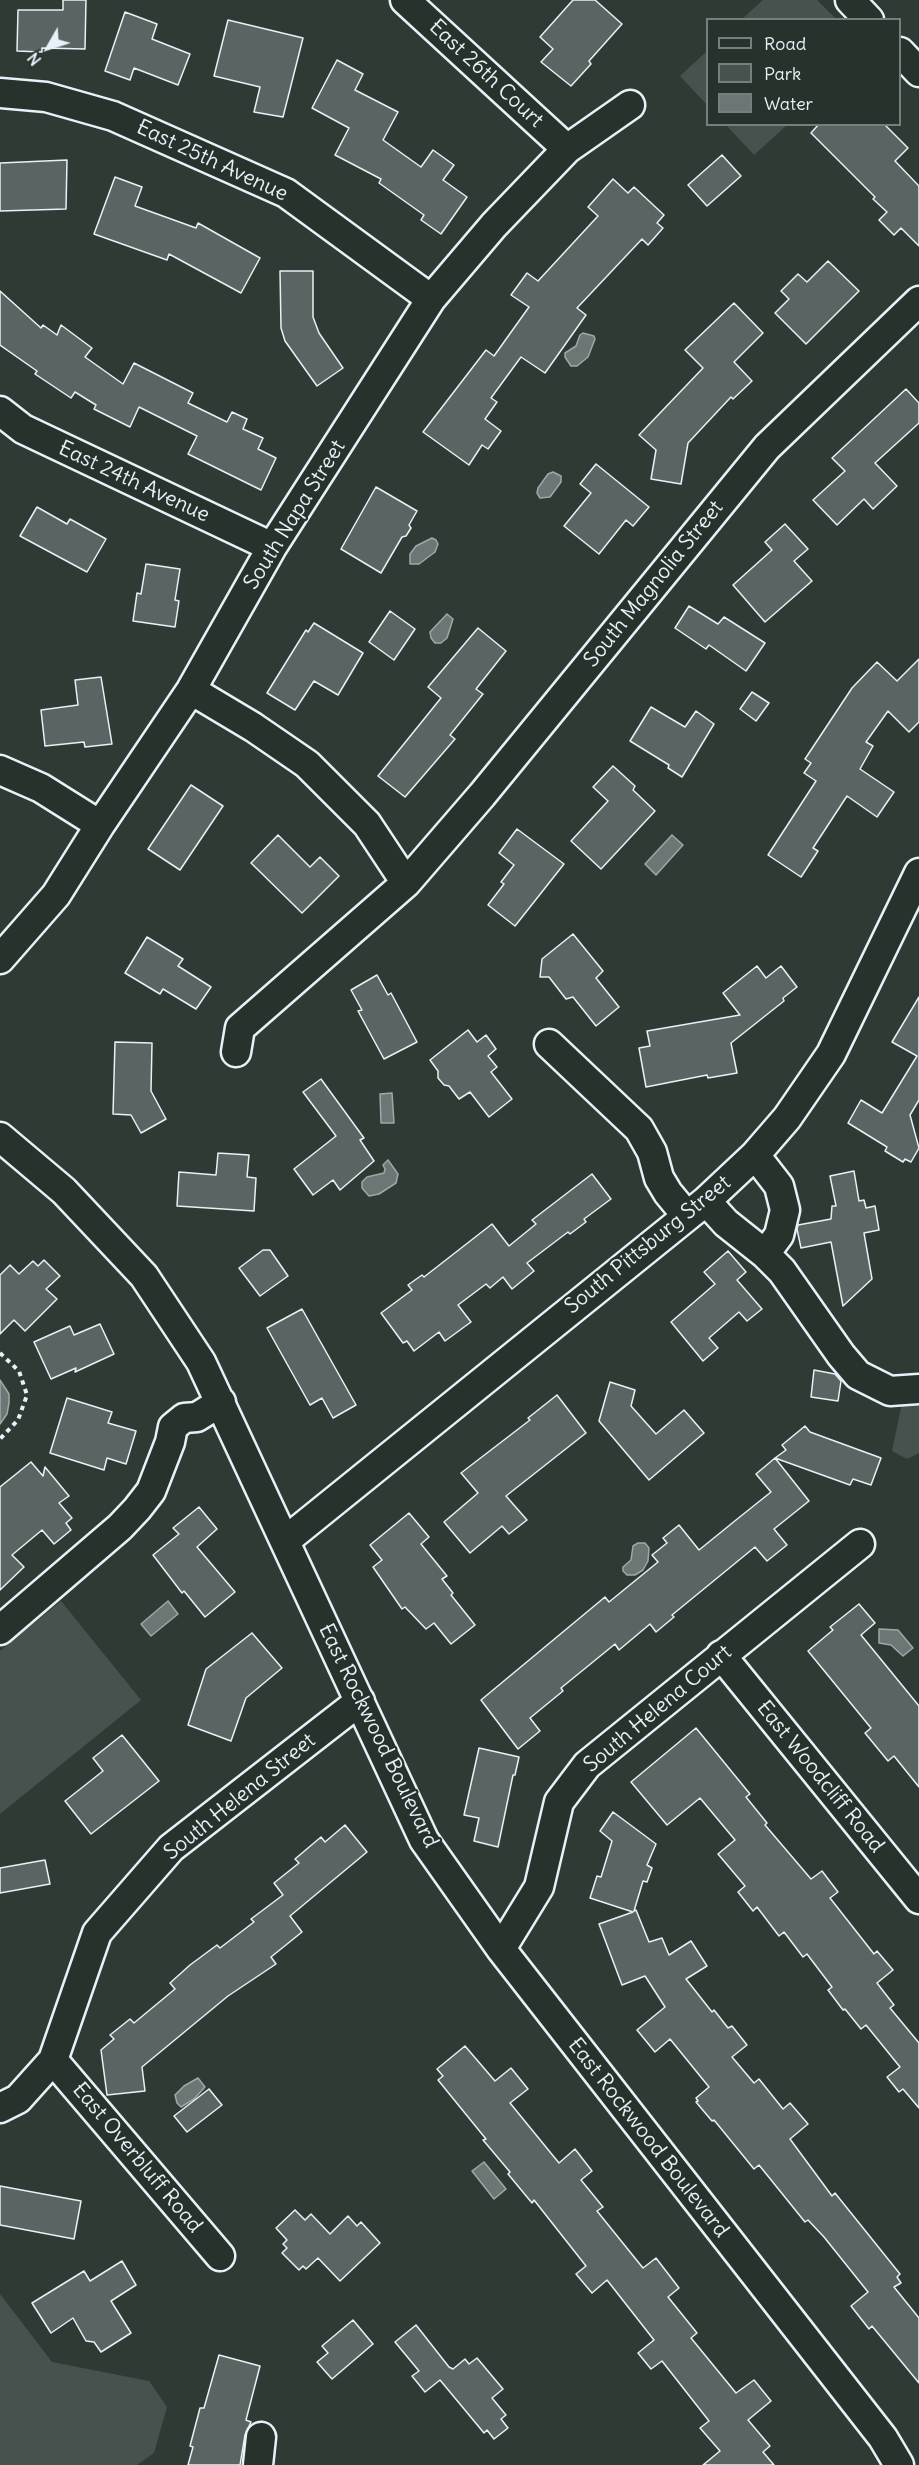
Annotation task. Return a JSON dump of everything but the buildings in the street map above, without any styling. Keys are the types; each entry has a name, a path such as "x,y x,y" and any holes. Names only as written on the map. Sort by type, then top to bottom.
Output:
{"street":[{"name":"East 26th Court","path":"405,0 567,149"},
{"path":"850,0 867,18"},
{"path":"901,53 919,72"},
{"name":"East 25th Avenue","path":"0,93 46,98 113,116 285,193 431,299"},
{"name":"South Napa Street","path":"0,960 56,895 100,825 192,690 272,547 431,299 494,225 567,149 630,105"},
{"name":"South Magnolia Street","path":"236,1052 240,1028 406,883 482,795 767,447 919,301"},
{"name":"East 24th Avenue","path":"0,411 23,429 272,547"},
{"path":"192,690 253,727 307,764 367,824 406,883"},
{"path":"0,770 41,788 100,825"},
{"name":"South Pittsburg Street","path":"285,1541 696,1208 755,1155 787,1118 831,1054 919,873"},
{"path":"549,1044 639,1129 652,1152 659,1178 668,1193 726,1223 765,1254 782,1271 841,1355 858,1375 890,1391 919,1389"},
{"name":"East Rockwood Boulevard","path":"0,1137 64,1191 144,1276 201,1362 209,1410 285,1541 424,1840 501,1949 883,2438 899,2465"},
{"path":"755,1155 779,1186 785,1210 779,1235 765,1254"},
{"path":"0,1630 120,1527 151,1491 170,1442 173,1427 184,1418 209,1410"},
{"name":"South Helena Court","path":"501,1949 539,1887 559,1802 587,1765 860,1544"},
{"name":"East Woodcliff Road","path":"721,1655 919,1899"},
{"name":"South Helena Street","path":"53,2060 96,1933 171,1848 360,1701"},
{"path":"0,2108 18,2099 53,2060"},
{"name":"East Overbluff Road","path":"53,2060 220,2256"},
{"path":"258,2465 261,2437"},
{"path":"907,2465 919,2455"}],"path":[{"path":"0,1353 19,1371 27,1395 18,1420 0,1439"}],"green space":[{"path":"763,0 817,0 835,18 743,18"},
{"path":"706,52 706,104 680,76"},
{"path":"727,126 786,126 754,155"},
{"path":"903,1398 919,1398 919,1453 907,1459 892,1451"},
{"path":"61,1601 141,1700 0,1814 0,1651"},
{"path":"0,2294 52,2362 149,2381 167,2407 154,2453 137,2465 0,2465"}],"water":[{"path":"583,333 594,336 595,339 588,357 577,366 571,366 565,353 576,346"},
{"path":"553,472 561,476 561,482 550,497 540,498 537,493 538,488 548,474"},
{"path":"432,538 438,544 435,552 419,564 410,564 410,554 416,546"},
{"path":"447,614 453,619 447,638 441,643 435,643 430,632"},
{"path":"672,835 683,845 656,875 645,864"},
{"path":"392,1093 394,1123 381,1123 380,1094"},
{"path":"388,1160 398,1174 396,1183 379,1194 369,1196 362,1188 362,1182 367,1177 384,1173 383,1165"},
{"path":"0,1380 9,1394 9,1403 7,1414 0,1424"},
{"path":"645,1543 649,1548 648,1561 643,1570 635,1575 627,1575 623,1567 631,1560 633,1546"},
{"path":"168,1601 178,1614 151,1636 141,1624"},
{"path":"879,1629 898,1630 913,1648 903,1656 891,1645 879,1643"},
{"path":"198,2078 205,2087 194,2099 181,2107 175,2095 184,2086"},
{"path":"484,2162 506,2189 494,2199 472,2171"}]}
